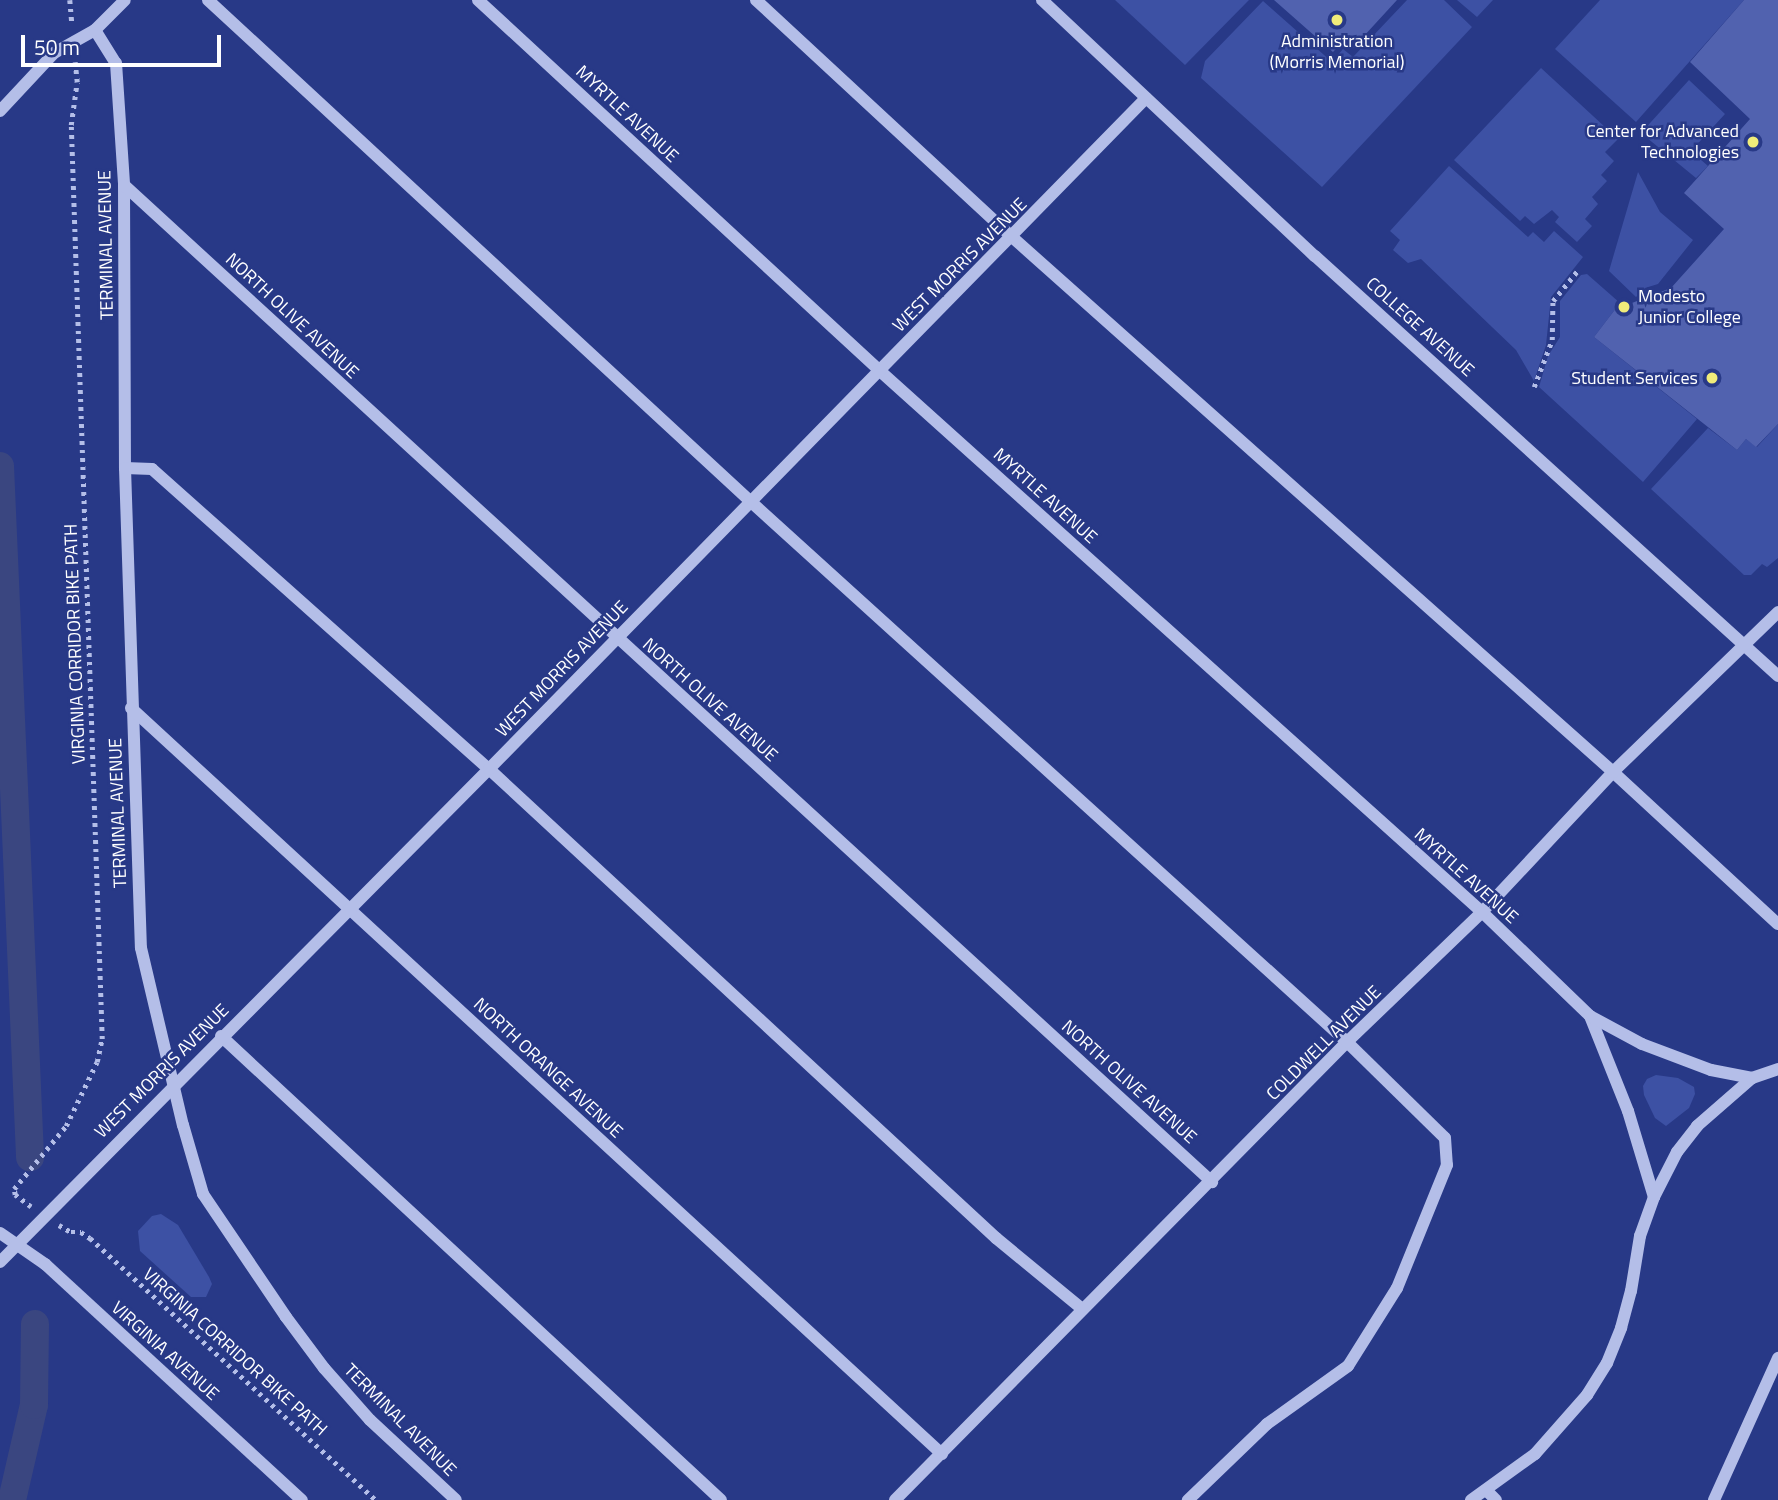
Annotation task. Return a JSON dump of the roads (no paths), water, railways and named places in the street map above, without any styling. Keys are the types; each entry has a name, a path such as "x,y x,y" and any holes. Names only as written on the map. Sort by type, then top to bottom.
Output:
{"street":[{"path":"0,111 54,53 95,30 125,0"},
{"path":"208,0 750,501 1347,1042 1445,1138 1447,1165 1437,1194 1397,1288 1348,1366 1267,1424 1188,1500"},
{"name":"MYRTLE AVENUE","path":"478,0 880,371 1482,912 1590,1016 1642,1044 1711,1070 1752,1078"},
{"path":"756,0 1012,237 1613,772 1778,924"},
{"name":"COLLEGE AVENUE","path":"1042,0 1315,256 1778,676"},
{"name":"TERMINAL AVENUE","path":"95,30 116,63 124,185 125,468 141,948 173,1084 204,1195 286,1317 324,1368 370,1420 456,1500"},
{"name":"WEST MORRIS AVENUE","path":"0,1262 173,1084 489,769 1146,98"},
{"name":"NORTH OLIVE AVENUE","path":"124,185 1212,1182"},
{"path":"125,468 152,469 489,769 996,1238 1082,1310"},
{"name":"COLDWELL AVENUE","path":"895,1500 1212,1182 1347,1042 1482,912 1613,772 1778,612"},
{"name":"NORTH ORANGE AVENUE","path":"131,708 942,1454"},
{"name":"MYRTLE AVENUE","path":"1590,1016 1628,1111 1654,1197"},
{"path":"221,1036 721,1500"},
{"path":"1471,1500 1535,1454 1587,1395 1606,1363 1621,1328 1640,1236 1654,1197 1677,1152 1696,1126 1752,1078 1778,1069"},
{"name":"VIRGINIA AVENUE","path":"0,1234 45,1265 302,1500"},
{"path":"1714,1500 1778,1358"},
{"path":"1486,1490 1496,1500"}],"waterway":[{"path":"0,466 30,1157"},
{"path":"12,1500 34,1405 35,1324"}],"place":[{"name":"Administration (Morris Memorial)","path":"1337,20"},
{"name":"Center for Advanced Technologies","path":"1753,142"},
{"name":"Modesto Junior College","path":"1624,307"},
{"name":"Student Services","path":"1712,378"}]}
